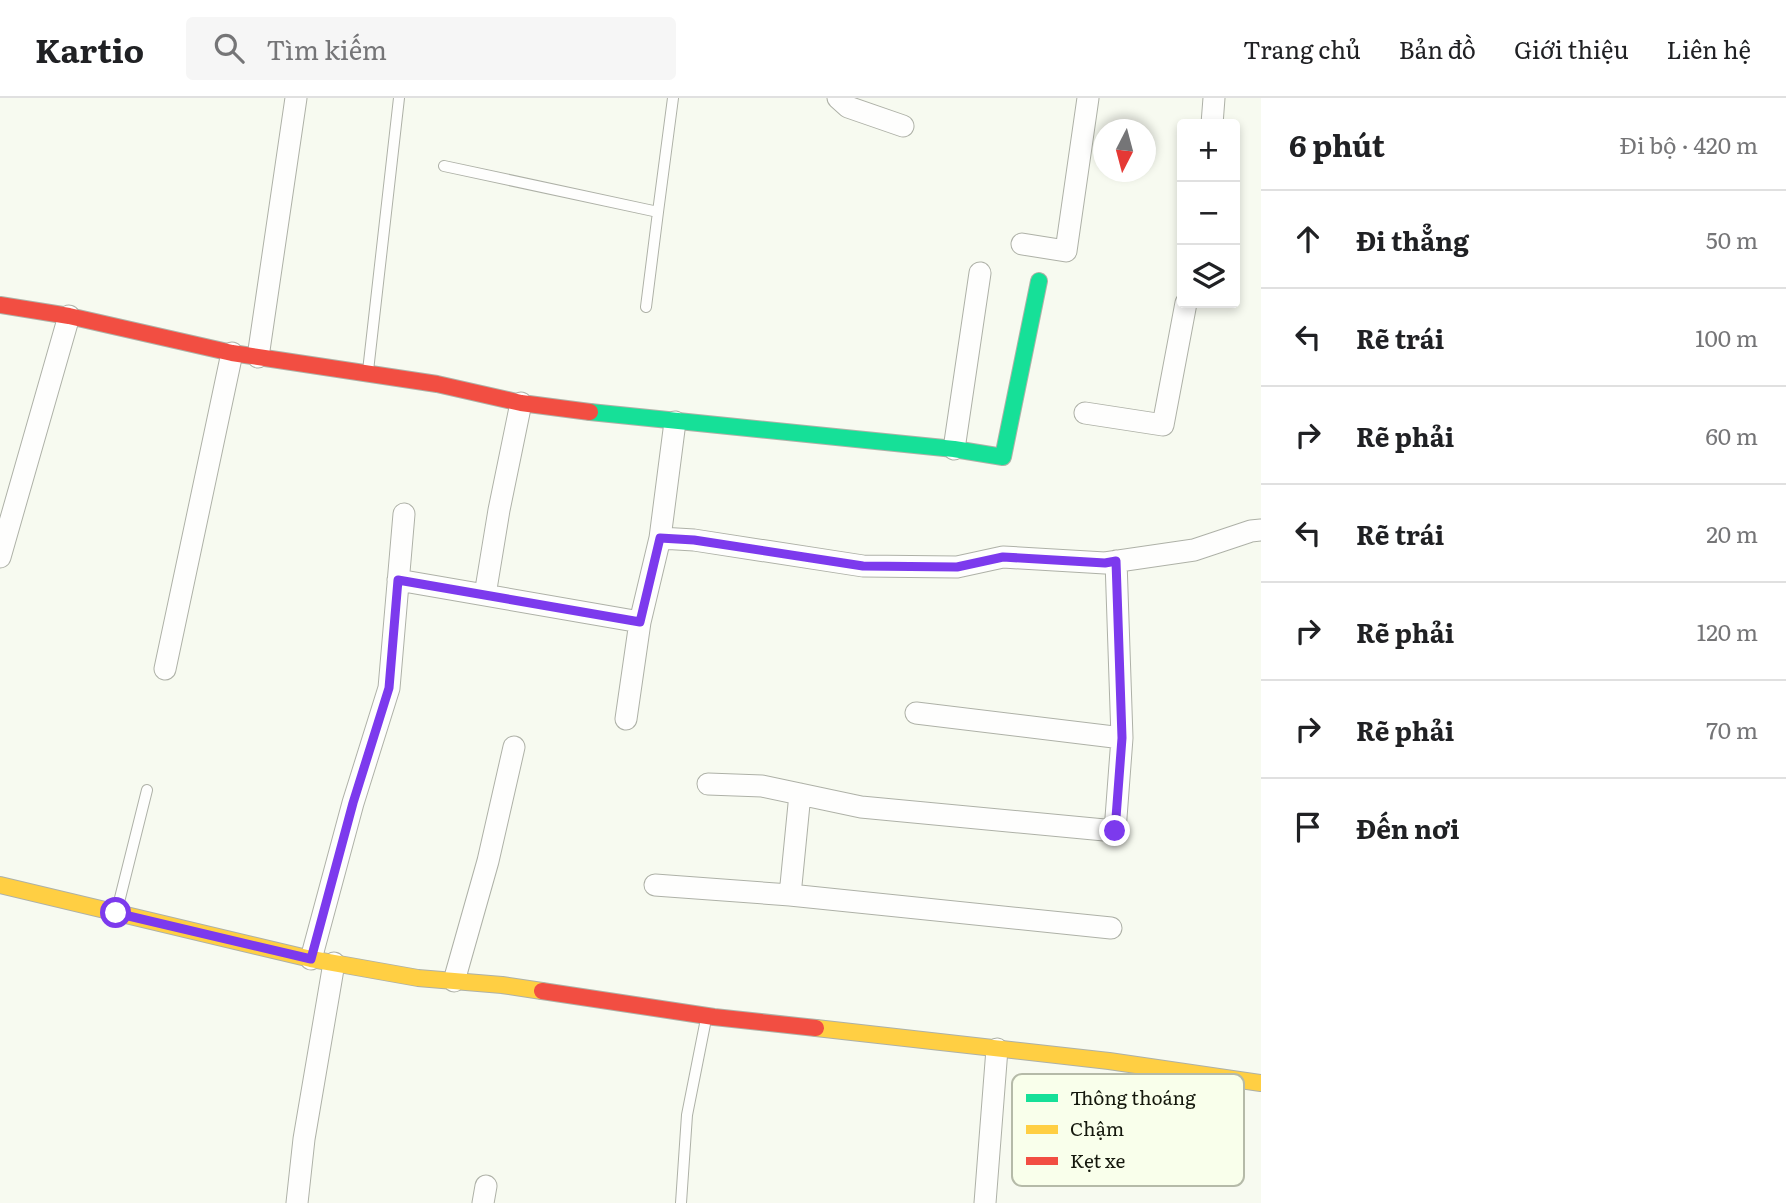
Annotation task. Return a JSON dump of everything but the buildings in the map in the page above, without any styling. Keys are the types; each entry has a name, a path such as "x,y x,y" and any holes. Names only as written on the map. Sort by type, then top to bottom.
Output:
{"street":[{"path":"258,357 296,98"},
{"path":"838,98 848,107 903,126"},
{"path":"1023,244 1066,251 1088,98"},
{"path":"1212,119 1214,98"},
{"path":"954,449 980,273"},
{"path":"0,305 69,316 232,353 437,384 521,402 675,422 954,449 1003,457 1039,281"},
{"path":"1085,413 1163,425 1185,308"},
{"path":"0,557 69,316"},
{"path":"165,669 232,353"},
{"path":"485,594 521,402"},
{"path":"626,719 640,622 660,538 675,422"},
{"path":"311,959 353,803 389,688 404,514"},
{"path":"660,538 694,540 863,566 957,567 1003,557 1105,563 1194,550 1261,530"},
{"path":"708,784 762,786 861,807 1115,831 1122,738 1116,561"},
{"path":"398,580 640,622"},
{"path":"916,713 1122,738"},
{"path":"454,981 488,860 514,747"},
{"path":"790,895 800,794"},
{"path":"0,885 311,959 418,978 502,985 706,1016 1108,1061 1198,1074"},
{"path":"655,885 790,895 1111,928"},
{"path":"297,1203 304,1139 334,963"},
{"path":"985,1203 997,1049"}],"lane":[{"path":"368,373 400,98"},
{"path":"646,307 673,98"},
{"path":"444,166 658,212"},
{"path":"116,913 147,790"},
{"path":"681,1203 687,1115 706,1016"}],"traffic: fast":[{"path":"590,412 954,449 1003,457 1039,281"}],"traffic: slow":[{"path":"0,885 311,959 418,978 542,991"},
{"path":"816,1028 1109,1061 1199,1074"},
{"path":"1244,1081 1261,1083"}],"traffic: jam":[{"path":"0,305 69,316 232,353 437,384 521,403 590,412"},
{"path":"542,991 714,1017 816,1028"}],"route":[{"path":"116,913 311,959 353,803 389,688 398,580 640,622 660,538 694,540 863,566 957,567 1003,557 1105,563 1116,561 1122,738 1115,831"}]}
